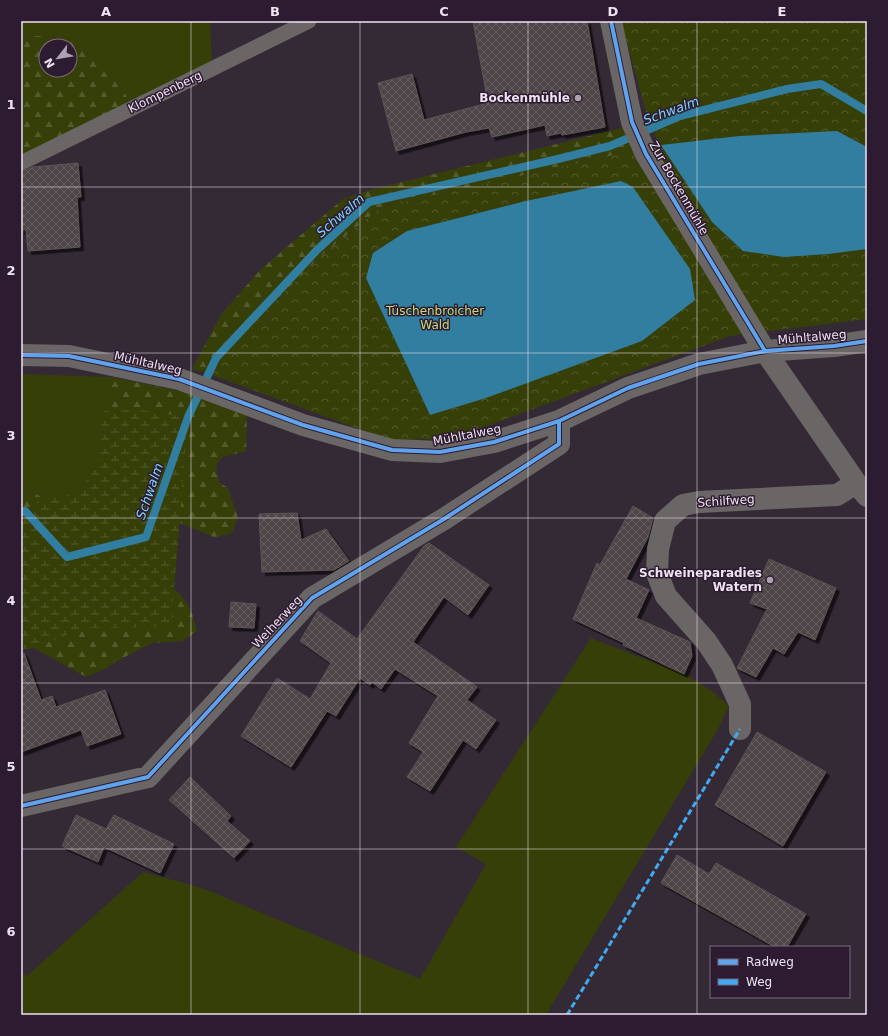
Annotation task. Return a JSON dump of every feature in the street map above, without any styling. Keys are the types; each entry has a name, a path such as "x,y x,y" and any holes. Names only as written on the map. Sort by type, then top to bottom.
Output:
{"street":[{"name":"Zur Bockenmühle","path":"612,21 632,122 646,154 765,351"},
{"name":"Mühltalweg","path":"21,355 69,356 179,379 303,425 392,450 440,452 494,442 559,420 628,388 699,364 765,351 834,346 867,341"},
{"name":"Schilfweg","path":"740,729 740,704 722,665 706,641 666,596 657,573 658,549 665,521 683,505 699,502 837,495 861,489 765,351"},
{"name":"Weiherweg","path":"21,806 148,777 312,598 444,518 559,444 559,420"}],"lane":[{"name":"Klompenberg","path":"21,163 309,21"}],"green space":[{"path":"21,21 210,21 212,62 132,103 98,60 78,46 78,38 21,35"},
{"name":"Tüschenbroicher Wald","path":"621,21 867,21 867,319 730,336 449,440 423,439 392,441 203,372 319,258 381,207 660,145 649,123"},
{"path":"21,35 66,38 38,38 38,78 78,78 78,46 98,60 132,103 21,157"},
{"path":"626,127 638,150 381,207 319,258 203,372 192,369 222,313 261,269 343,199 373,189"},
{"path":"21,374 111,377 99,434 98,463 84,485 63,498 43,498 21,485"},
{"path":"111,377 185,392 247,413 246,451 223,457 216,465 219,482 228,488 238,518 231,534 214,537 180,523 164,512 167,582 181,595 191,610 197,631 182,641 152,643 117,661 107,668 86,677 34,648 21,649 21,485 43,498 63,498 84,485 98,463 99,434"},
{"path":"139,410 188,417 171,627 83,628 34,648 21,649 21,512 25,511 43,498 63,498 84,485 98,463 99,434 104,411"},
{"path":"591,638 688,676 713,692 729,706 718,729 546,1015 21,1015 21,973 27,976 143,872 202,888 420,979 486,864 456,847"}],"water":[{"path":"837,131 867,147 867,249 828,254 784,257 743,251 712,222 661,145 739,136"},
{"path":"621,181 633,187 690,269 695,300 642,341 486,398 430,415 366,278 373,253 407,231 526,201"}],"building":[{"path":"473,21 587,21 605,127 562,135 561,133 547,136 545,125 492,137 489,128 466,132 396,151 378,83 412,74 424,120 488,103"},
{"path":"78,163 81,197 77,197 80,247 28,251 26,229 21,231 21,172 33,167"},
{"path":"633,506 653,518 648,537 626,579 649,590 636,618 690,642 692,656 684,674 573,619 597,563 600,565"},
{"path":"297,513 301,540 326,529 349,561 334,570 262,572 259,514"},
{"path":"429,543 489,585 468,615 444,597 413,642 477,687 467,700 496,720 476,749 463,740 430,791 407,777 423,752 409,743 438,696 395,669 381,689 372,682 370,685 360,678 336,716 327,711 291,767 241,736 277,678 310,699 331,663 300,641 318,611 357,639 424,546"},
{"path":"769,559 836,588 815,640 798,632 784,654 773,648 756,677 737,668 767,609 750,603"},
{"path":"231,602 256,604 254,628 229,627"},
{"path":"21,653 24,653 41,700 52,696 56,707 105,690 121,734 87,746 81,730 21,752"},
{"path":"757,732 826,772 783,846 715,805"},
{"path":"190,777 231,816 227,821 250,841 234,858 169,800"},
{"path":"76,815 106,829 114,815 174,844 160,873 104,847 98,862 62,846"},
{"path":"677,855 709,874 716,863 806,914 788,946 773,946 661,883"}],"waterway":[{"name":"Schwalm","path":"21,512 25,511 67,557 146,537 188,417 216,358 317,250 369,202 610,146 680,116 787,89 821,84 867,111"}],"marked path":[{"path":"567,1015 740,729"}],"cycle path":[{"path":"611,21 632,122 646,154 765,351"},
{"path":"21,355 69,356 179,379 303,425 392,450 440,452 494,442 559,421 628,388 699,364 765,351 834,346 867,341"},
{"path":"21,806 148,777 312,598 444,519 559,444 559,421"}],"place":[{"name":"Bockenmühle","path":"578,98"},
{"name":"Schweineparadies Watern","path":"770,580"}]}
